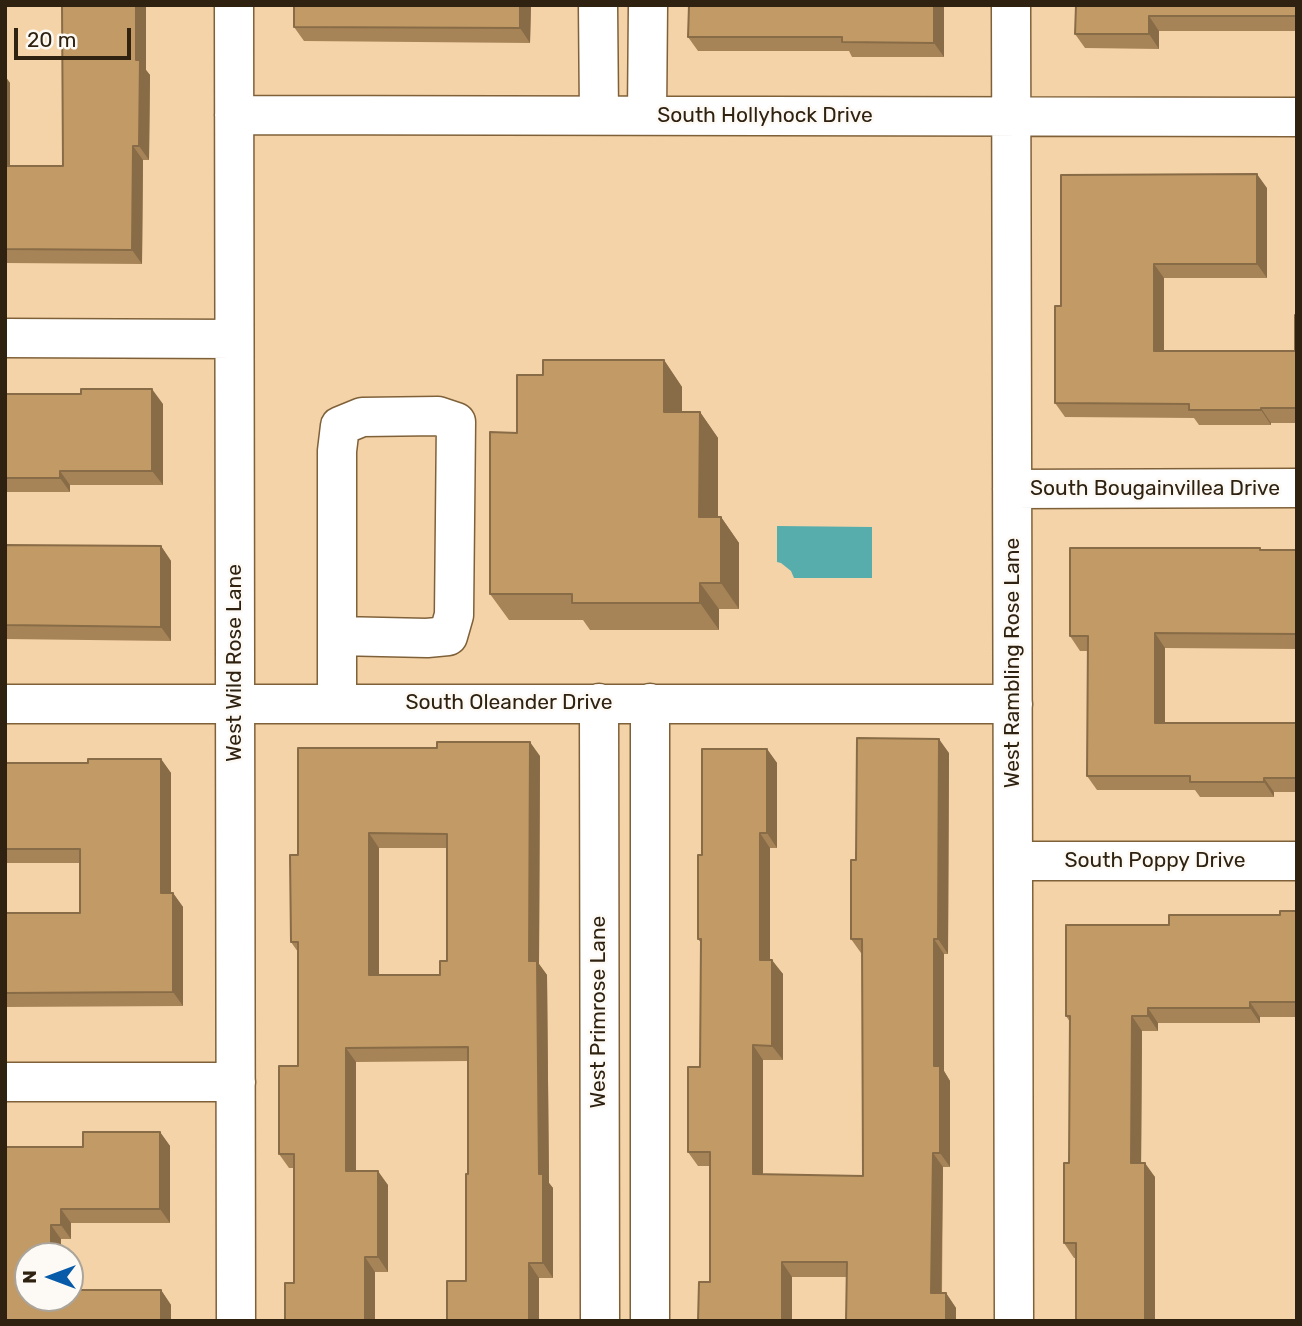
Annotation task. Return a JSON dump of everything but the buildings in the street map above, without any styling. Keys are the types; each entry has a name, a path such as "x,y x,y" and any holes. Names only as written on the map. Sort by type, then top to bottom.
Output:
{"street":[{"name":"West Wild Rose Lane","path":"233,5 236,1321"},
{"path":"598,5 599,115"},
{"path":"647,115 648,5"},
{"name":"West Rambling Rose Lane","path":"1012,5 1014,1321"},
{"name":"South Hollyhock Drive","path":"234,115 1297,117"},
{"path":"5,338 234,338"},
{"path":"337,636 448,636 454,615 456,422 438,416 362,417 340,426 337,452 337,636 337,703"},
{"name":"South Bougainvillea Drive","path":"1012,489 1297,488"},
{"name":"West Primrose Lane","path":"599,703 600,1321"},
{"path":"650,703 650,1321"},
{"name":"South Oleander Drive","path":"5,704 1013,704"},
{"name":"South Poppy Drive","path":"1013,861 1297,862"},
{"path":"5,1082 236,1082"},
{"path":"599,1152 650,1153"}],"water":[{"path":"777,526 872,527 872,578 794,578 791,571 777,562"}]}
